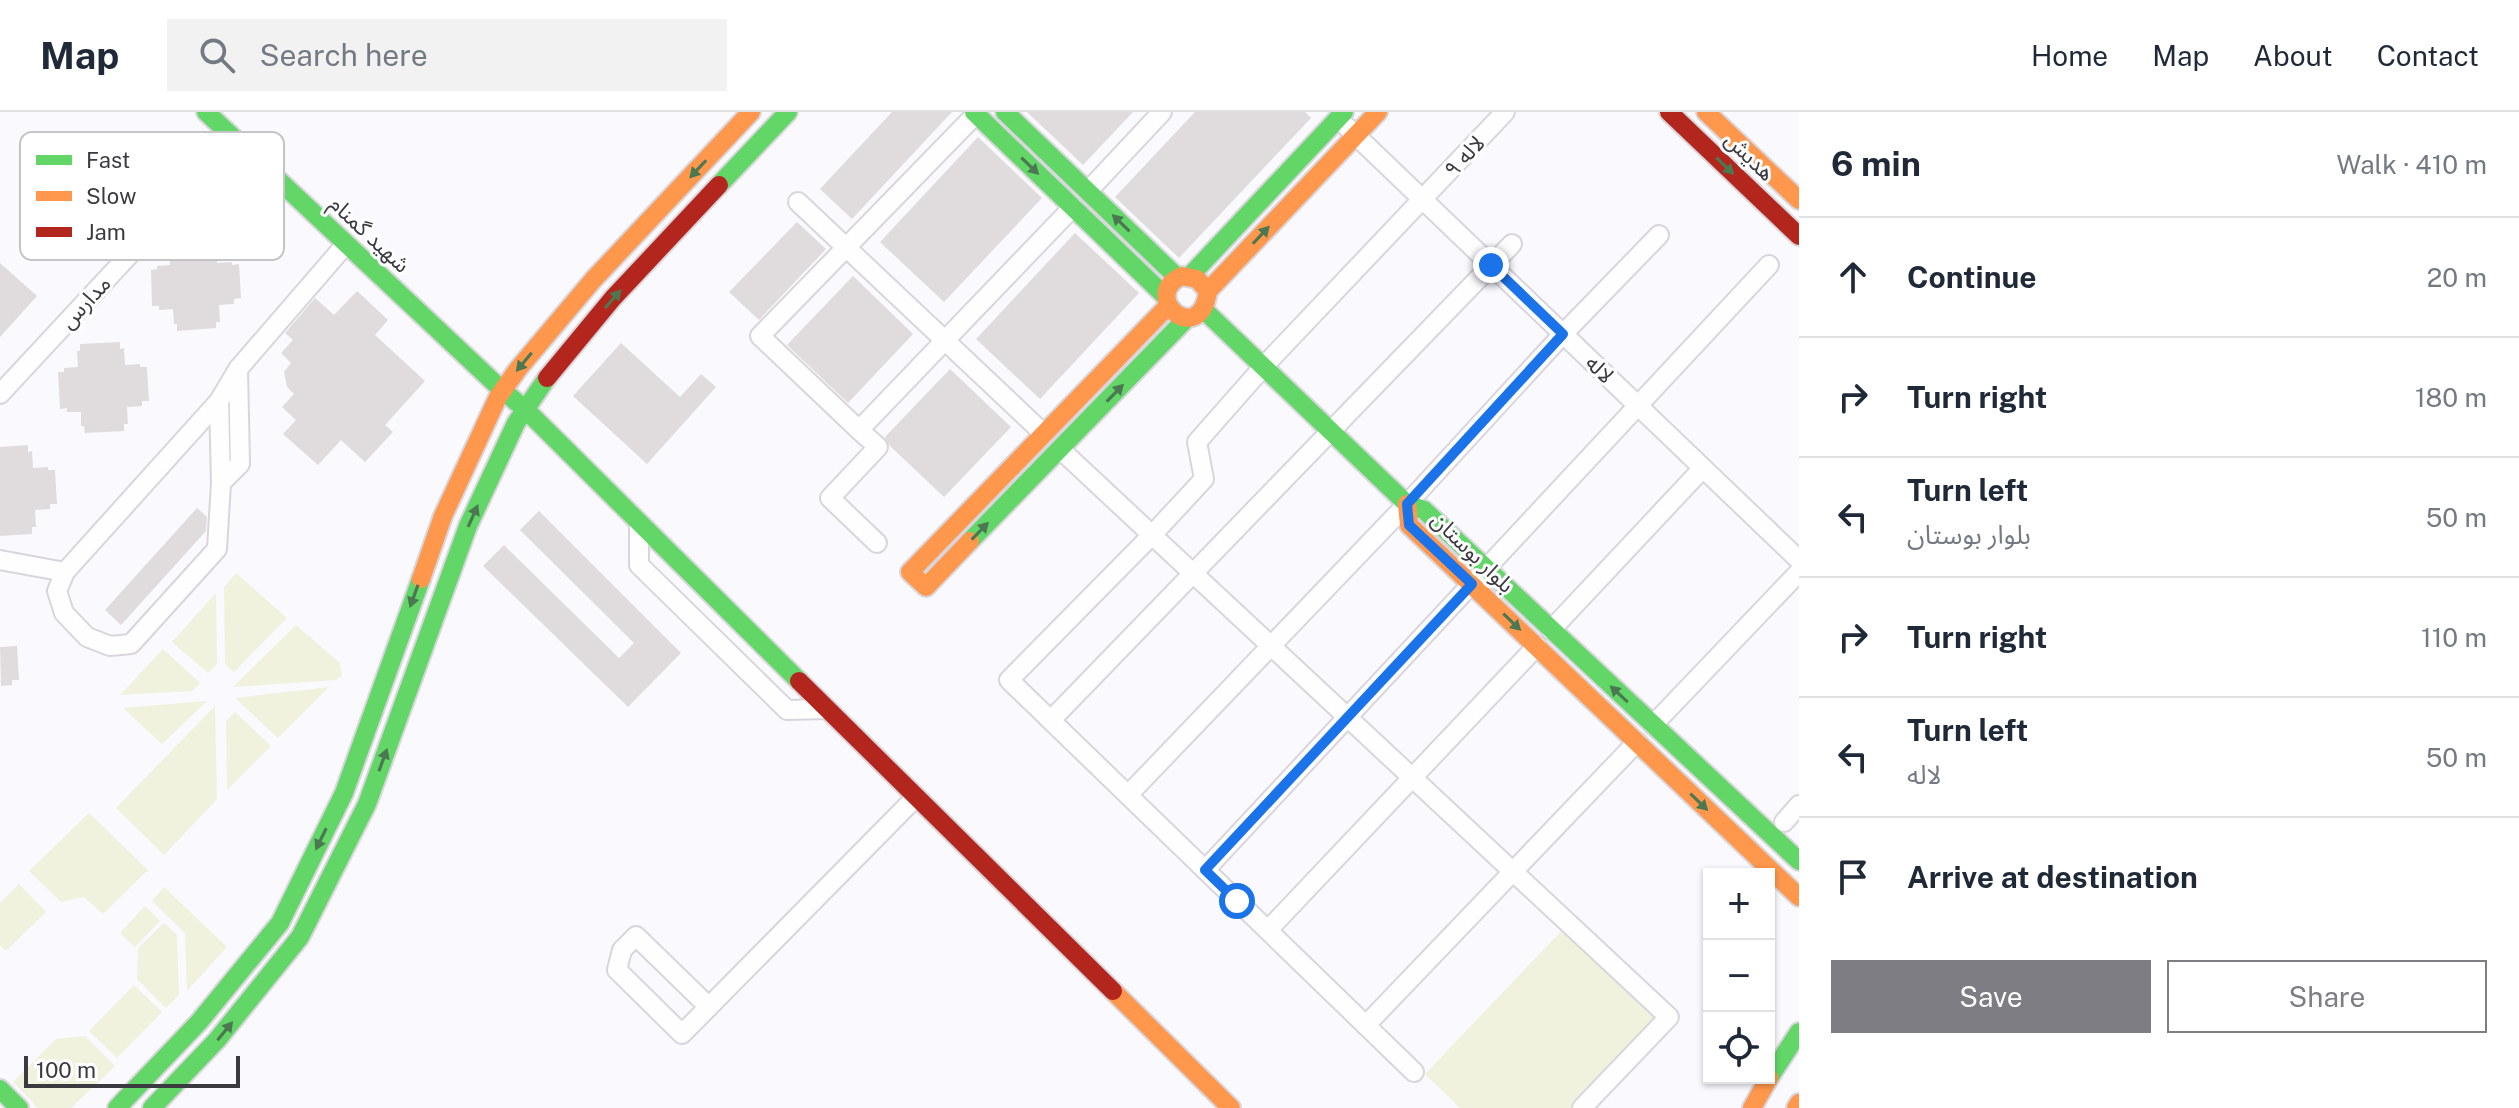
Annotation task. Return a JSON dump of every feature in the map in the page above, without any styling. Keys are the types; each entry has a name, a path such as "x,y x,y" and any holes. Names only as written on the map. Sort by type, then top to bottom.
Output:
{"main road":[{"name":"شهید گمنام","path":"206,112 227,132"},
{"path":"117,1108 199,1022 280,923 344,793 443,516 502,390 593,280 751,112"},
{"path":"152,1108 217,1040 300,937 367,804 468,526 516,423 534,394 613,298 788,112"},
{"path":"1005,112 1183,276 1203,282 1206,300 1264,366 1407,504"},
{"path":"975,113 1073,207 1166,301 1176,316 1187,318 1197,316 1206,300 1378,112"},
{"name":"هدیش","path":"1669,112 1799,236"},
{"name":"هدیش","path":"1706,112 1799,200"},
{"path":"1187,318 926,587 910,572 1044,434 1166,301 1169,284 1183,276 1338,114"},
{"name":"شهید گمنام","path":"284,185 525,409 1231,1108"},
{"path":"1044,434 1060,449"},
{"name":"بلوار بوستان","path":"1799,861 1424,510 1407,504 1409,525 1799,897"},
{"path":"1775,1069 1799,1032"},
{"path":"1752,1108 1766,1084"},
{"path":"0,1089 19,1108"},
{"path":"1796,1108 1799,1103"}],"street":[{"path":"1088,191 1162,112"},
{"name":"لاله ۹","path":"1152,535 1204,479 1197,442 1264,366 1505,112"},
{"path":"877,543 830,498 878,447 760,336 975,113"},
{"name":"لاله","path":"1338,114 1422,199 1799,560"},
{"path":"798,202 1044,434"},
{"path":"859,430 1073,207"},
{"path":"1128,795 1659,235"},
{"path":"219,401 221,483 217,549 131,644 110,646 87,637 64,613 57,591 65,572 219,401 238,369 346,244"},
{"path":"1051,720 1512,244"},
{"name":"مدارس","path":"0,394 125,260"},
{"path":"1205,870 1769,265"},
{"path":"221,483 240,464 238,369"},
{"path":"1060,449 1669,1017 1582,1108"},
{"path":"1551,630 1703,468"},
{"path":"639,524 639,565 787,710 827,709"},
{"path":"1152,535 1009,680 1414,1072"},
{"path":"0,560 65,572"},
{"path":"1653,725 1799,572"},
{"path":"1268,930 1537,646"},
{"path":"1366,1025 1637,742"},
{"path":"709,1007 636,936 622,950 617,970 682,1034 709,1007 916,797"},
{"path":"1784,822 1799,805"}],"green space":[{"path":"236,573 287,618 234,672 225,664 224,587"},
{"path":"216,593 217,664 208,673 172,642"},
{"path":"296,625 340,663 342,675 336,680 233,687"},
{"path":"163,649 200,683 192,691 120,695"},
{"path":"329,687 278,738 235,698"},
{"path":"207,701 162,744 123,708"},
{"path":"215,706 217,799 164,855 116,808"},
{"path":"235,712 271,746 227,790 226,721"},
{"path":"89,813 148,870 103,914 84,897 61,902 29,871"},
{"path":"19,884 46,912 6,951 0,945 0,903"},
{"path":"164,887 227,947 187,991 185,933 152,901"},
{"path":"145,906 160,921 135,947 120,933"},
{"path":"164,923 177,935 179,995 166,1008 137,979 138,948"},
{"path":"1564,928 1657,1017 1570,1108 1460,1108 1425,1074"},
{"path":"134,985 162,1012 117,1058 89,1031"},
{"path":"85,1036 115,1066 71,1108 38,1108 13,1082 56,1039"}],"building":[{"path":"892,112 952,112 852,219 820,189"},
{"path":"1027,112 1133,112 1083,165"},
{"path":"1195,112 1305,112 1311,118 1179,258 1115,197"},
{"path":"978,137 1042,198 944,302 880,242"},
{"path":"797,222 826,249 759,320 729,292"},
{"path":"1075,233 1139,293 1040,399 976,339"},
{"path":"170,260 217,260 217,263 239,264 241,298 234,299 234,304 219,305 220,322 216,322 216,328 177,331 173,309 159,310 159,306 152,306 151,270 170,265"},
{"path":"0,263 37,296 0,337"},
{"path":"853,276 913,334 848,403 787,345"},
{"path":"357,291 388,320 375,335 425,381 385,425 393,432 365,462 341,440 318,465 283,434 296,420 282,407 294,394 287,387 284,372 291,363 281,353 293,340 285,333 315,298 334,315"},
{"path":"120,342 120,349 124,348 125,365 147,367 149,401 142,401 142,406 127,407 128,424 124,424 124,431 85,433 84,426 81,426 81,412 60,409 58,372 64,372 64,368 78,367 80,344"},
{"path":"621,343 680,397 701,374 716,387 647,464 573,396"},
{"path":"950,369 1011,427 944,497 890,446 885,437"},
{"path":"28,445 28,452 32,451 33,468 55,470 57,504 50,504 50,509 35,510 36,527 32,527 32,534 0,536 0,447"},
{"path":"197,508 207,517 206,531 121,625 105,610"},
{"path":"539,511 681,653 628,707 483,566 504,545 619,658 634,643 520,530"},
{"path":"17,646 19,680 12,680 12,685 1,686 0,647"}],"traffic: fast":[{"path":"206,112 227,132"},
{"path":"719,185 788,112"},
{"path":"974,112 1165,296"},
{"path":"1005,112 1177,277"},
{"path":"1190,276 1344,112"},
{"path":"284,185 525,409 799,681"},
{"path":"1204,310 1407,504 1424,510 1799,861"},
{"path":"970,541 1187,318"},
{"path":"152,1108 217,1040 300,937 367,804 468,526 516,423 547,378"},
{"path":"117,1108 199,1022 280,923 344,793 421,579"},
{"path":"1775,1069 1799,1032"},
{"path":"0,1089 19,1108"}],"traffic: slow":[{"path":"421,579 443,516 498,397 593,280 751,112"},
{"path":"1208,291 1197,279 1182,276 1170,285 1166,295 1176,313 1185,317 1194,316 1203,308 1208,291 1378,112"},
{"path":"1706,112 1799,200"},
{"path":"970,541 926,587 910,572 1167,307"},
{"path":"1407,504 1409,525 1799,897"},
{"path":"1113,991 1231,1108"},
{"path":"1752,1108 1766,1084"},
{"path":"1796,1108 1799,1103"}],"traffic: jam":[{"path":"1669,112 1799,236"},
{"path":"547,378 613,298 719,185"},
{"path":"799,681 1113,991"}],"route":[{"path":"1237,901 1205,870 1472,584 1409,525 1407,504 1563,334 1491,265"}]}
